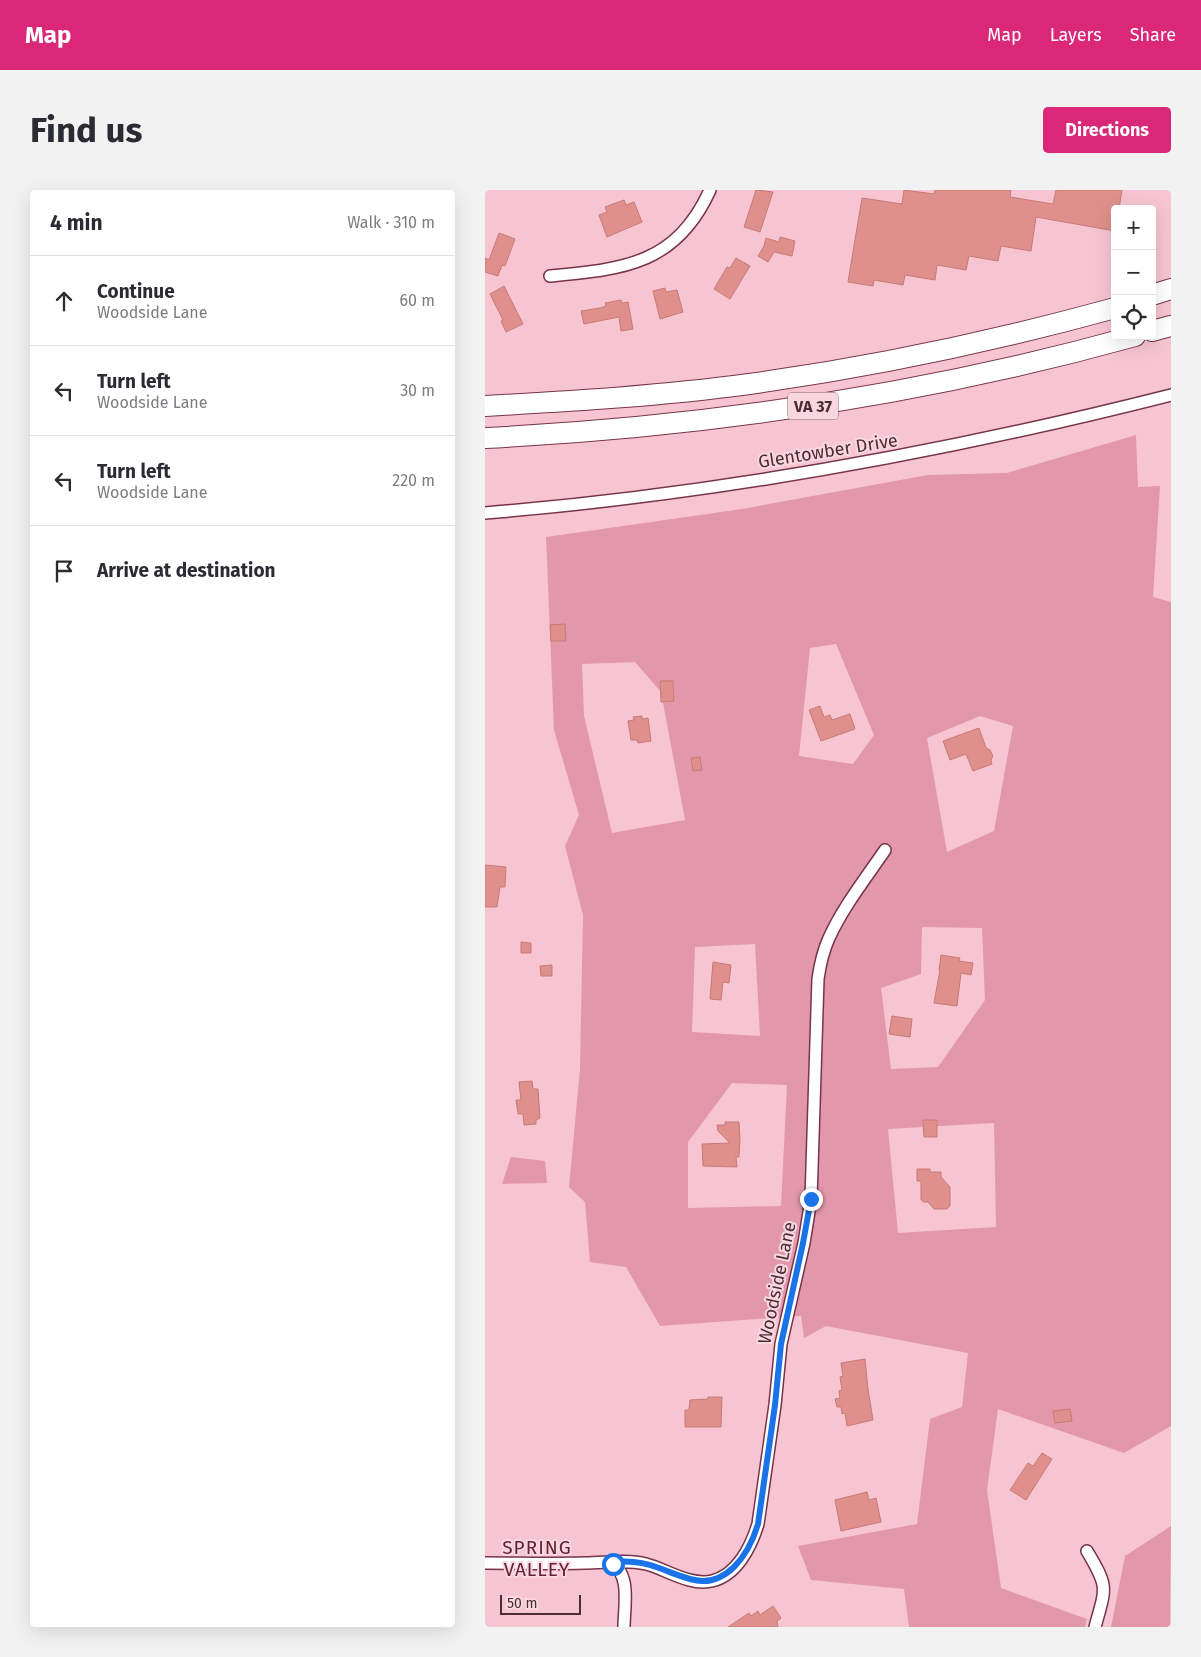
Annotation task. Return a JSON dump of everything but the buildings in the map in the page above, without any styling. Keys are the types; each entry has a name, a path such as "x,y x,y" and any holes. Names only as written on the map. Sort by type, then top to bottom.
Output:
{"highway":[{"path":"1155,295 1171,289"},
{"path":"1156,295 1171,293"},
{"name":"VA 37","path":"485,406 584,401 748,384 875,363 1035,329 1111,309"},
{"path":"1156,330 1171,326"},
{"name":"VA 37","path":"485,438 642,428 805,407 961,378 1031,363 1120,340"}],"street":[{"path":"550,276 617,268 650,257 677,239 692,221 710,190"},
{"name":"Glentowber Drive","path":"485,513 660,494 829,469 924,452 1171,395"},
{"name":"Woodside Lane","path":"485,1563 642,1563 691,1580 711,1581 728,1573 739,1562 753,1539 761,1506 775,1405 781,1344 811,1199 817,979 826,946 837,922 885,850"},
{"path":"1087,1551 1101,1574 1105,1593 1095,1627"},
{"path":"609,1563 617,1566 625,1580 624,1627"}],"shaded area":[{"path":"1136,435 1138,487 1160,486 1153,597 1171,602 1171,1426 1124,1453 998,1409 987,1490 1001,1588 1087,1619 1085,1627 909,1627 904,1589 811,1580 798,1546 917,1524 930,1419 962,1407 968,1353 826,1326 804,1338 801,1316 660,1326 626,1267 590,1262 585,1202 569,1187 580,1069 583,915 565,846 579,815 554,730 546,537 742,509 928,475 1007,473","holes":["836,644 874,735 853,764 799,756 810,648","635,662 661,692 685,820 612,833 584,716 582,664","980,716 1013,726 994,831 947,852 927,738","922,927 982,928 985,1000 938,1067 891,1069 881,988 921,974","755,944 760,1036 692,1032 695,947","732,1083 787,1085 781,1206 688,1208 688,1142","994,1123 996,1227 898,1233 888,1129"]},
{"path":"511,1157 545,1161 547,1183 502,1184"},
{"path":"1171,1526 1170,1627 1111,1627 1125,1556"}],"district":[{"name":"SPRING VALLEY","path":"537,1558"}],"route":[{"path":"613,1564 609,1563 642,1563 691,1580 704,1582 711,1581 728,1573 746,1552 758,1524 775,1405 781,1344 808,1221 811,1199"}]}
